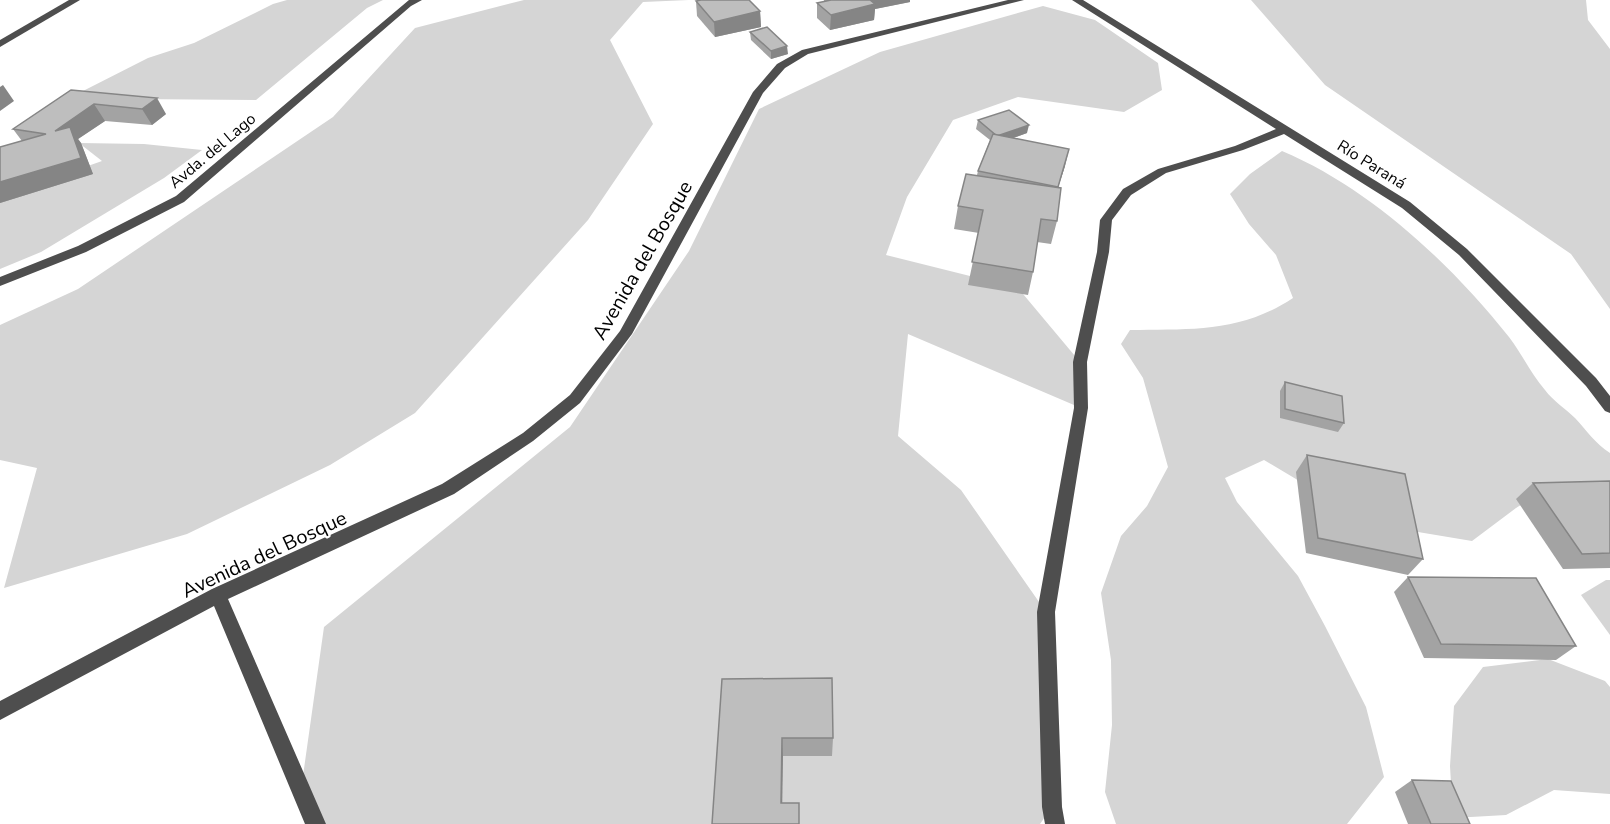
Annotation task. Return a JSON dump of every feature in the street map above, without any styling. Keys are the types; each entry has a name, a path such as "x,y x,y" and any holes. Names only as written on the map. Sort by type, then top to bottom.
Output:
{"street":[{"path":"0,44 75,0"},
{"name":"Avda. del Lago","path":"0,282 82,249 180,199 408,4 417,0"},
{"name":"Avenida del Bosque","path":"0,711 218,595 448,489 528,437 574,399 625,334 758,92 781,66 805,52 1019,0"},
{"name":"Río Paraná","path":"1077,0 1406,205 1463,252 1591,382 1610,407"},
{"path":"1055,824 1052,807 1046,612 1081,408 1080,362 1103,252 1106,220 1127,192 1162,171 1239,148 1286,129"},
{"path":"218,595 316,824"}],"shaded area":[{"path":"287,0 383,0 367,8 256,100 128,99 83,91 148,58 194,43 273,4"},
{"path":"524,0 689,0 643,2 610,40 653,124 588,220 415,413 330,465 187,534 4,588 37,468 0,460 0,325 78,289 333,117 415,28"},
{"path":"1251,0 1586,0 1588,20 1610,49 1610,309 1571,254 1325,85"},
{"path":"1043,6 1095,20 1158,63 1162,90 1124,112 1018,97 953,120 907,197 886,255 1018,288 1080,362 1081,408 908,334 898,436 961,490 1046,612 1052,807 1040,824 324,824 301,790 324,627 570,427 689,251 759,109 880,52"},
{"path":"79,143 144,144 202,150 164,178 41,252 0,269 0,197 102,161"},
{"path":"1282,151 1346,185 1377,207 1434,255 1461,282 1509,337 1548,394 1610,453 1610,501 1548,488 1516,508 1472,541 1412,531 1306,485 1264,460 1225,478 1237,502 1298,576 1325,626 1366,707 1384,777 1347,824 1116,824 1105,792 1112,725 1111,660 1101,593 1121,536 1147,506 1168,467 1143,378 1121,344 1130,330 1214,327 1254,318 1293,298 1276,255 1249,224 1230,194 1250,174"},
{"path":"1606,580 1610,580 1610,635 1581,595"},
{"path":"1548,659 1605,681 1610,687 1610,794 1554,790 1506,815 1453,818 1450,766 1454,706 1483,667"}],"building":[{"path":"749,0 760,11 714,22 696,1"},
{"path":"831,0 870,0 875,4 831,15 817,3"},
{"path":"767,27 787,46 771,51 750,32"},
{"path":"71,90 157,98 142,109 94,104 55,131 70,127 81,158 0,182 0,147 46,134 13,129"},
{"path":"1009,110 1029,125 997,136 978,120"},
{"path":"993,134 1069,149 1058,187 978,171"},
{"path":"966,174 1061,188 1057,221 1041,219 1033,272 972,262 983,210 958,206"},
{"path":"1285,382 1342,396 1344,423 1285,409"},
{"path":"1307,455 1405,474 1423,559 1318,538"},
{"path":"1610,481 1610,553 1582,554 1533,483"},
{"path":"1408,577 1536,578 1576,646 1441,644"},
{"path":"832,678 833,738 782,738 781,803 799,803 799,824 712,824 722,679"},
{"path":"1412,780 1451,781 1470,824 1431,824"}]}
